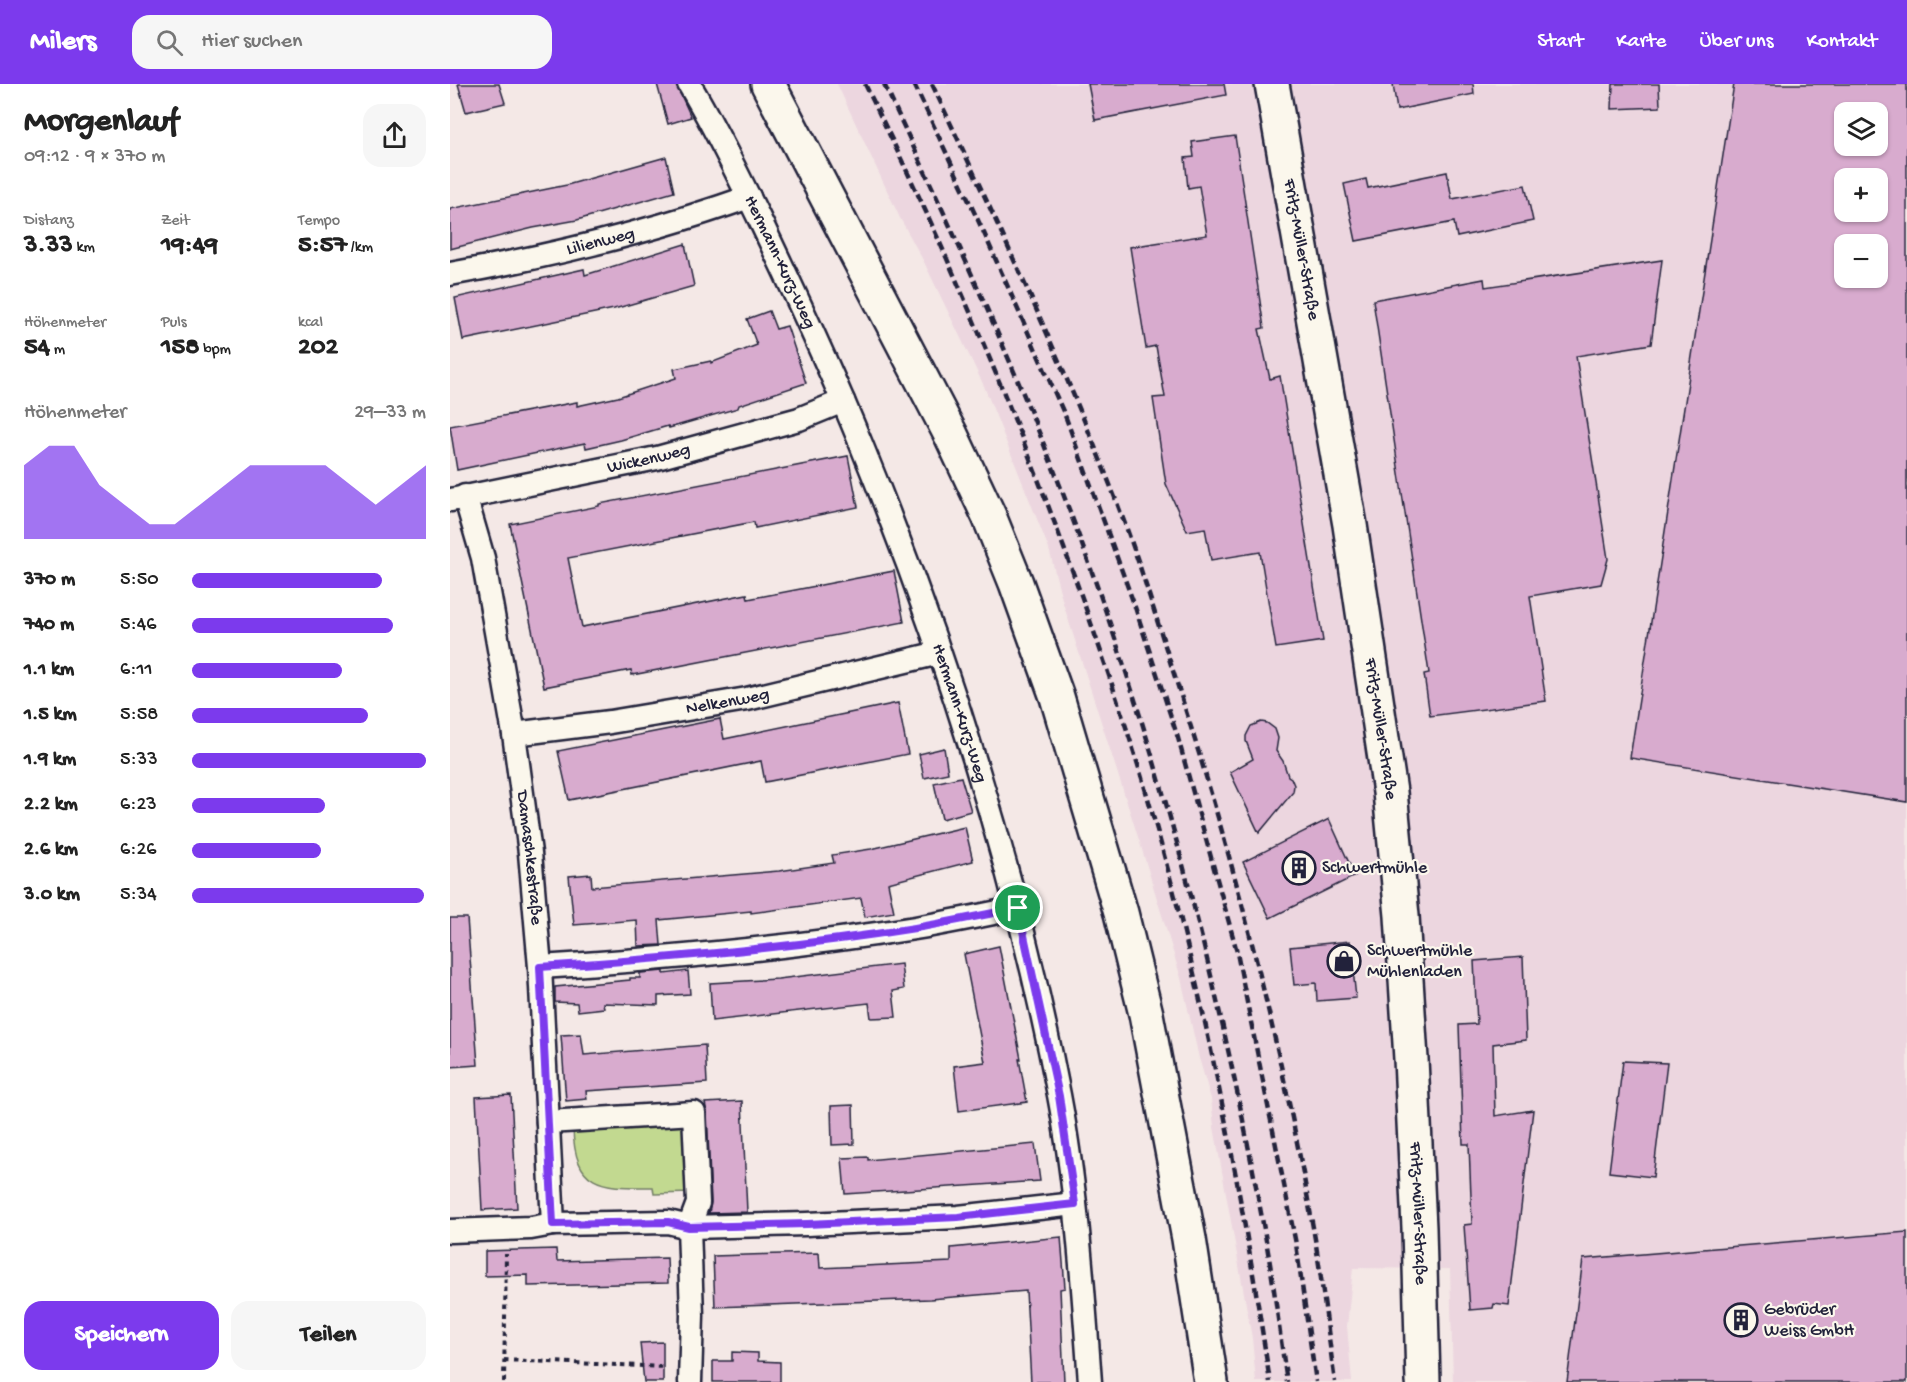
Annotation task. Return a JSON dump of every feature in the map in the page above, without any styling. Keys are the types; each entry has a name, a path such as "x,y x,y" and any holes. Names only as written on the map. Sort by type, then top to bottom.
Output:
{"main road":[{"path":"768,84 951,435 1016,583 1057,697 1121,913 1146,1014 1189,1239 1211,1382"},
{"name":"Fritz-Müller-Straße","path":"1272,84 1350,525 1390,792 1412,1059 1423,1382"}],"street":[{"name":"Hermann-Kurz-Weg","path":"689,84 749,197 797,296 843,401 890,514 983,786 1018,908 1059,1096 1075,1204 1090,1382"},
{"name":"Lilienweg","path":"450,274 623,237 687,219 749,197"},
{"name":"Wickenweg","path":"457,498 657,458 798,419 843,401"},
{"name":"Damaschkestraße","path":"457,498 483,558 514,734 530,853 540,967 553,1224"},
{"name":"Nelkenweg","path":"514,734 609,722 747,699 939,653"},
{"path":"540,967 630,961 777,946 916,928 1018,908"},
{"path":"548,1122 694,1113 698,1203 689,1227 692,1315 682,1375"},
{"path":"450,1231 531,1228 553,1224 668,1222 689,1227 958,1217 1075,1204"}],"path":[{"path":"504,1382 506,1245"},
{"path":"504,1360 682,1375"}],"shaded area":[{"path":"837,84 1907,84 1907,1382 1453,1382 1450,1269 1353,1268 1347,1326 1352,1382 1256,1382 1252,1338 1211,1099 1181,978 1063,603 1049,549 984,386 900,218"}],"green space":[{"path":"682,1124 685,1126 691,1193 654,1194 653,1187 607,1185 595,1181 579,1164 573,1129"}],"building":[{"path":"458,84 499,84 505,103 466,112"},
{"path":"657,84 676,84 691,117 668,124"},
{"path":"1088,84 1224,84 1226,95 1095,120"},
{"path":"1393,84 1473,84 1474,94 1397,110"},
{"path":"1613,84 1659,84 1660,107 1612,109"},
{"path":"1734,84 1907,84 1907,802 1630,758"},
{"path":"1235,136 1264,328 1259,329 1270,379 1280,376 1323,641 1276,648 1260,552 1211,560 1205,528 1187,531 1166,484 1153,398 1165,397 1156,346 1146,348 1130,247 1207,235 1199,186 1188,188 1185,158 1194,157 1192,142"},
{"path":"666,157 674,192 577,220 533,228 450,249 450,209 567,185"},
{"path":"1447,172 1452,199 1525,185 1533,221 1457,237 1454,222 1356,241 1344,184 1366,179 1368,188"},
{"path":"685,244 694,286 614,309 463,340 455,298 584,269 585,275"},
{"path":"1662,260 1651,344 1576,356 1608,559 1601,584 1530,596 1546,701 1430,716 1424,674 1429,673 1373,300 1484,279 1485,287"},
{"path":"769,311 776,329 787,326 806,383 739,405 738,408 621,440 586,448 585,443 457,470 450,426 577,402 577,406 618,397 676,378 674,369 711,361 711,363 757,345 747,319"},
{"path":"848,456 858,507 755,528 754,522 568,558 582,627 747,594 748,599 894,571 904,622 632,675 631,670 544,687 510,524 599,506 599,504"},
{"path":"898,703 908,754 765,782 761,761 569,800 558,751 720,719 724,739"},
{"path":"1261,722 1275,729 1278,738 1276,751 1294,785 1293,792 1259,833 1230,772 1253,759 1246,736 1251,726"},
{"path":"944,748 948,773 924,778 919,754"},
{"path":"961,777 971,811 942,819 934,783"},
{"name":"Schwertmühle","path":"1329,819 1355,876 1270,918 1243,862"},
{"path":"965,827 973,861 888,883 894,912 865,917 861,898 751,913 751,911 659,920 661,945 638,946 637,920 574,925 569,876 591,874 592,887 779,871 834,863 832,855 871,849"},
{"path":"450,918 467,918 478,1065 450,1067"},
{"path":"1350,941 1356,998 1317,1001 1316,983 1294,985 1290,947"},
{"path":"999,946 1027,1102 959,1111 954,1066 985,1062 964,954"},
{"path":"1523,957 1526,1040 1493,1044 1495,1116 1533,1110 1509,1306 1494,1304 1493,1308 1470,1310 1464,1225 1472,1224 1469,1144 1463,1144 1459,1025 1477,1024 1474,961"},
{"path":"901,964 904,989 893,991 896,1017 871,1018 869,1003 712,1021 710,983 778,979"},
{"path":"664,971 664,974 688,971 690,994 658,996 658,1005 603,1003 604,1008 578,1011 577,1003 555,1002 555,987 630,980 630,978 640,978 640,973"},
{"path":"581,1034 584,1055 705,1045 707,1083 586,1091 587,1099 566,1101 561,1035"},
{"path":"1623,1061 1667,1063 1653,1177 1609,1172"},
{"path":"511,1095 517,1208 482,1210 476,1097"},
{"path":"742,1101 747,1212 709,1213 711,1202 705,1103"},
{"path":"853,1105 854,1144 832,1145 831,1106"},
{"path":"1035,1144 1040,1181 845,1194 842,1158 868,1157 868,1160"},
{"name":"Gebrüder Weiss GmbH","path":"1907,1232 1907,1382 1567,1382 1583,1259"},
{"path":"1061,1237 1065,1288 1060,1289 1064,1382 1031,1382 1026,1291 930,1299 715,1307 713,1256 819,1253 820,1268 951,1262 951,1248"},
{"path":"556,1249 557,1261 667,1258 668,1283 528,1286 528,1275 485,1276 485,1251"},
{"path":"663,1342 663,1382 644,1382 640,1343"},
{"path":"732,1352 758,1353 758,1361 780,1362 780,1382 713,1382 713,1361 732,1361"}],"railway":[{"path":"865,84 944,252 1022,437 1092,625 1134,752 1178,907 1214,1064 1230,1143 1270,1382"},
{"path":"884,84 961,250 1033,417 1077,531 1137,706 1164,795 1211,974 1267,1246 1287,1382"},
{"path":"914,84 984,233 1066,418 1134,604 1178,738 1236,948 1296,1244 1316,1382"},
{"path":"932,84 1081,412 1138,561 1196,743 1236,883 1272,1025 1315,1239 1335,1382"}],"place":[{"name":"Schwertmühle","path":"1299,868"},
{"name":"Schwertmühle Mühlenladen","path":"1344,961"},
{"name":"Gebrüder Weiss GmbH","path":"1741,1320"}],"route":[{"path":"1018,908 1059,1096 1075,1204 958,1217 807,1224 689,1227 668,1222 553,1224 540,967 630,961 777,946 916,928 1018,908"}]}
